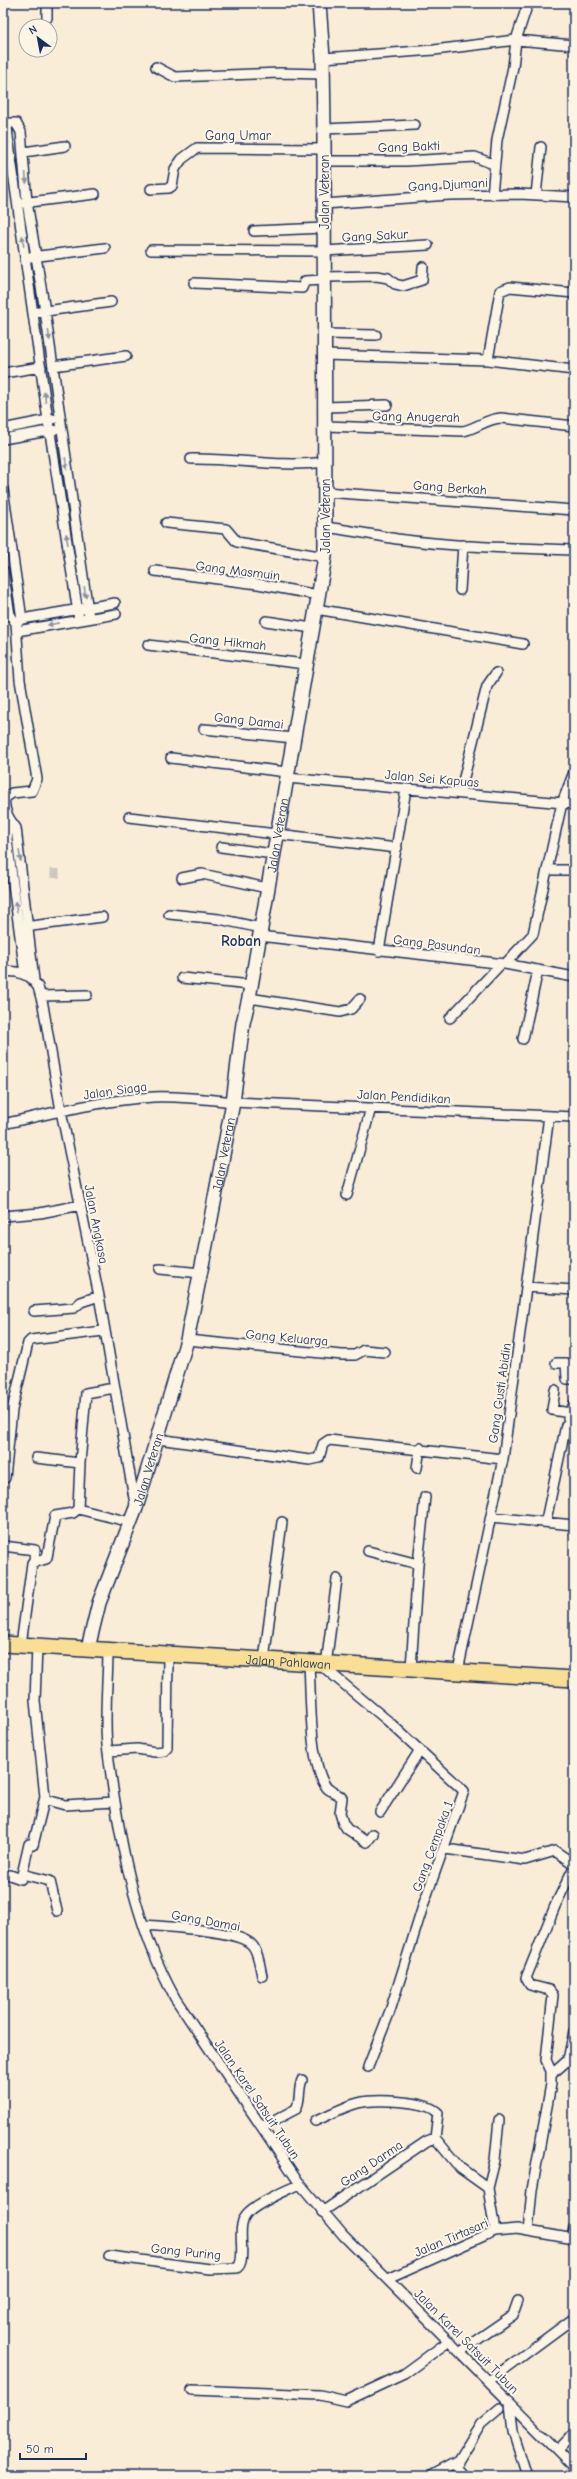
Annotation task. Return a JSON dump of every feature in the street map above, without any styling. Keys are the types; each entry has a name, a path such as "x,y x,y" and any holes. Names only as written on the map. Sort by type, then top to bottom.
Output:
{"main road":[{"name":"Jalan Pahlawan","path":"3,1644 88,1648 319,1664 411,1668 574,1679"}],"street":[{"path":"47,3 47,18"},
{"name":"Jalan Veteran","path":"88,1648 99,1603 136,1508 187,1340 233,1102 243,1022 250,991 305,664 325,557 326,426 324,355 324,129 323,58 319,3"},
{"path":"492,195 493,164 496,140 513,67 516,40 528,3"},
{"path":"323,58 434,50 516,40 574,45"},
{"path":"156,68 175,77 279,73 323,74"},
{"path":"80,620 48,420 26,258 23,203 24,152 19,126 16,123 10,122 8,125 8,137 23,203 37,256 89,618"},
{"path":"324,129 416,124"},
{"path":"24,152 65,146"},
{"path":"536,195 541,147"},
{"name":"Gang Umar","path":"151,188 169,188 172,186 175,169 182,159 197,148 324,155"},
{"name":"Gang Bakti","path":"324,155 406,161 475,157 493,164"},
{"path":"23,203 96,194"},
{"name":"Gang Djumani","path":"324,204 449,195 536,195 574,197"},
{"path":"254,231 324,228"},
{"name":"Gang Sakur","path":"151,250 324,251 428,245"},
{"path":"26,258 105,248"},
{"path":"194,283 302,288 305,281 324,278 378,276 388,278 395,284 403,286 422,280 423,267"},
{"path":"488,360 500,291 510,287 574,293"},
{"path":"34,312 111,302"},
{"path":"324,334 376,335"},
{"path":"324,355 488,360 574,370"},
{"path":"53,366 126,356"},
{"path":"3,372 41,367"},
{"path":"325,407 387,405"},
{"path":"3,429 60,418"},
{"name":"Gang Anugerah","path":"326,426 463,431 473,429 489,419 501,418 574,426"},
{"path":"3,439 61,429"},
{"path":"191,460 220,458 266,464 325,462"},
{"path":"3,489 18,624 20,680 37,779 32,790 12,792 5,798 4,806 9,819 16,828 29,927 34,980"},
{"name":"Gang Berkah","path":"325,492 574,510"},
{"path":"166,523 226,529 237,542 325,557"},
{"path":"325,527 362,531 396,538 463,545 574,550"},
{"path":"460,590 463,545"},
{"path":"3,570 10,615 18,624"},
{"name":"Gang Masmuin","path":"155,571 258,584 318,596"},
{"path":"18,624 78,609 114,603"},
{"path":"316,609 523,644"},
{"path":"18,624 80,620 116,614"},
{"path":"266,621 312,628"},
{"name":"Gang Hikmah","path":"148,645 270,658 305,664"},
{"path":"460,793 487,686 496,673"},
{"name":"Gang Damai","path":"204,729 293,738"},
{"name":"Jalan Sei Kapuas","path":"172,758 287,775 406,789 574,804"},
{"path":"450,1018 532,934 562,803 574,772"},
{"path":"379,950 406,789"},
{"path":"129,817 397,848"},
{"path":"9,819 7,839 25,974"},
{"path":"221,847 273,854"},
{"path":"547,870 574,870"},
{"path":"182,878 202,874 267,888"},
{"name":"Gang Pasundan","path":"169,914 219,919 260,932 379,950 538,970 574,977"},
{"path":"19,928 102,917"},
{"path":"523,1039 538,970"},
{"path":"3,971 25,974 34,980"},
{"path":"182,978 250,991 340,1012 351,1009 360,999"},
{"name":"Jalan Angkasa","path":"34,980 41,996 61,1111 99,1296 103,1331 136,1508"},
{"path":"41,996 87,995"},
{"name":"Jalan Siaga","path":"3,1124 61,1111 154,1097 180,1097 233,1102"},
{"name":"Jalan Pendidikan","path":"233,1102 574,1117"},
{"path":"347,1195 371,1108"},
{"name":"Gang Gusti Abidin","path":"458,1671 503,1459 549,1116"},
{"path":"3,1216 40,1213 80,1205"},
{"path":"160,1270 201,1272"},
{"path":"526,1287 574,1290"},
{"path":"34,1311 74,1308 81,1302 99,1296"},
{"path":"5,1478 12,1410 28,1343 31,1340 103,1331"},
{"name":"Gang Keluarga","path":"187,1340 348,1356 364,1350 385,1352"},
{"path":"556,1362 566,1363 567,1379 574,1379"},
{"path":"34,1561 46,1559 48,1557 55,1516 73,1514 78,1509 86,1393 114,1388"},
{"path":"555,1390 552,1410 570,1413"},
{"path":"546,1520 570,1426 570,1413 574,1404"},
{"path":"158,1439 310,1460 319,1458 323,1444 328,1440 420,1448 503,1459"},
{"path":"417,1468 420,1448"},
{"path":"36,1458 80,1463"},
{"path":"411,1668 424,1497"},
{"path":"78,1509 130,1522"},
{"path":"491,1517 546,1520 574,1525"},
{"path":"264,1660 282,1522"},
{"path":"3,1546 35,1550 21,1646"},
{"path":"368,1551 418,1564"},
{"path":"337,1579 319,1664 314,1748 318,1770 328,1789 342,1798 341,1818 347,1829 367,1842 373,1834"},
{"path":"10,1875 21,1879 29,1844 33,1844 45,1797 35,1701 37,1646"},
{"name":"Jalan Karel Satsuit Tubun","path":"108,1650 109,1750 114,1802 126,1871 159,1966 175,1998 300,2184 322,2212 449,2342 490,2380 505,2404 558,2450 574,2467"},
{"path":"109,1750 137,1749 155,1752 164,1751 166,1748 168,1654"},
{"name":"Gang Cempaka 1","path":"319,1664 420,1750 464,1791 445,1849 424,1904 390,2011 368,2067"},
{"path":"380,1812 420,1750"},
{"path":"45,1797 47,1800 65,1805 114,1802"},
{"path":"445,1849 525,1860 555,1851 574,1866 555,1906 526,1978 530,1985 548,1990 552,1994 546,2060 551,2075 547,2112 532,2190 528,2231"},
{"path":"22,1874 50,1881 57,1911"},
{"name":"Gang Damai","path":"145,1925 198,1930 248,1941 254,1949 262,1976"},
{"path":"551,2075 568,2060 574,2031"},
{"path":"262,2127 296,2109 299,2104 299,2087 302,2080"},
{"path":"315,2121 359,2103 389,2101 423,2106 435,2110 438,2113 435,2138 460,2168 488,2188"},
{"path":"495,2231 488,2188 495,2160 499,2120"},
{"name":"Gang Darma","path":"322,2212 427,2141 435,2138"},
{"name":"Gang Puring","path":"109,2256 210,2268 237,2268 241,2260 241,2224 246,2214 300,2184"},
{"path":"573,2238 574,2227"},
{"name":"Jalan Tirtasari","path":"388,2279 495,2231 517,2229 573,2238"},
{"path":"461,2352 513,2315 518,2301"},
{"path":"490,2380 574,2318"},
{"path":"192,2390 320,2394 346,2401 400,2377 449,2342"},
{"path":"464,2476 457,2468 458,2461 481,2424 505,2404 527,2476"},
{"path":"558,2450 574,2433"},
{"path":"430,2476 458,2461"}],"tunnel":[{"path":"55,869 55,879"}],"district":[{"name":"Roban","path":"241,941"}]}
